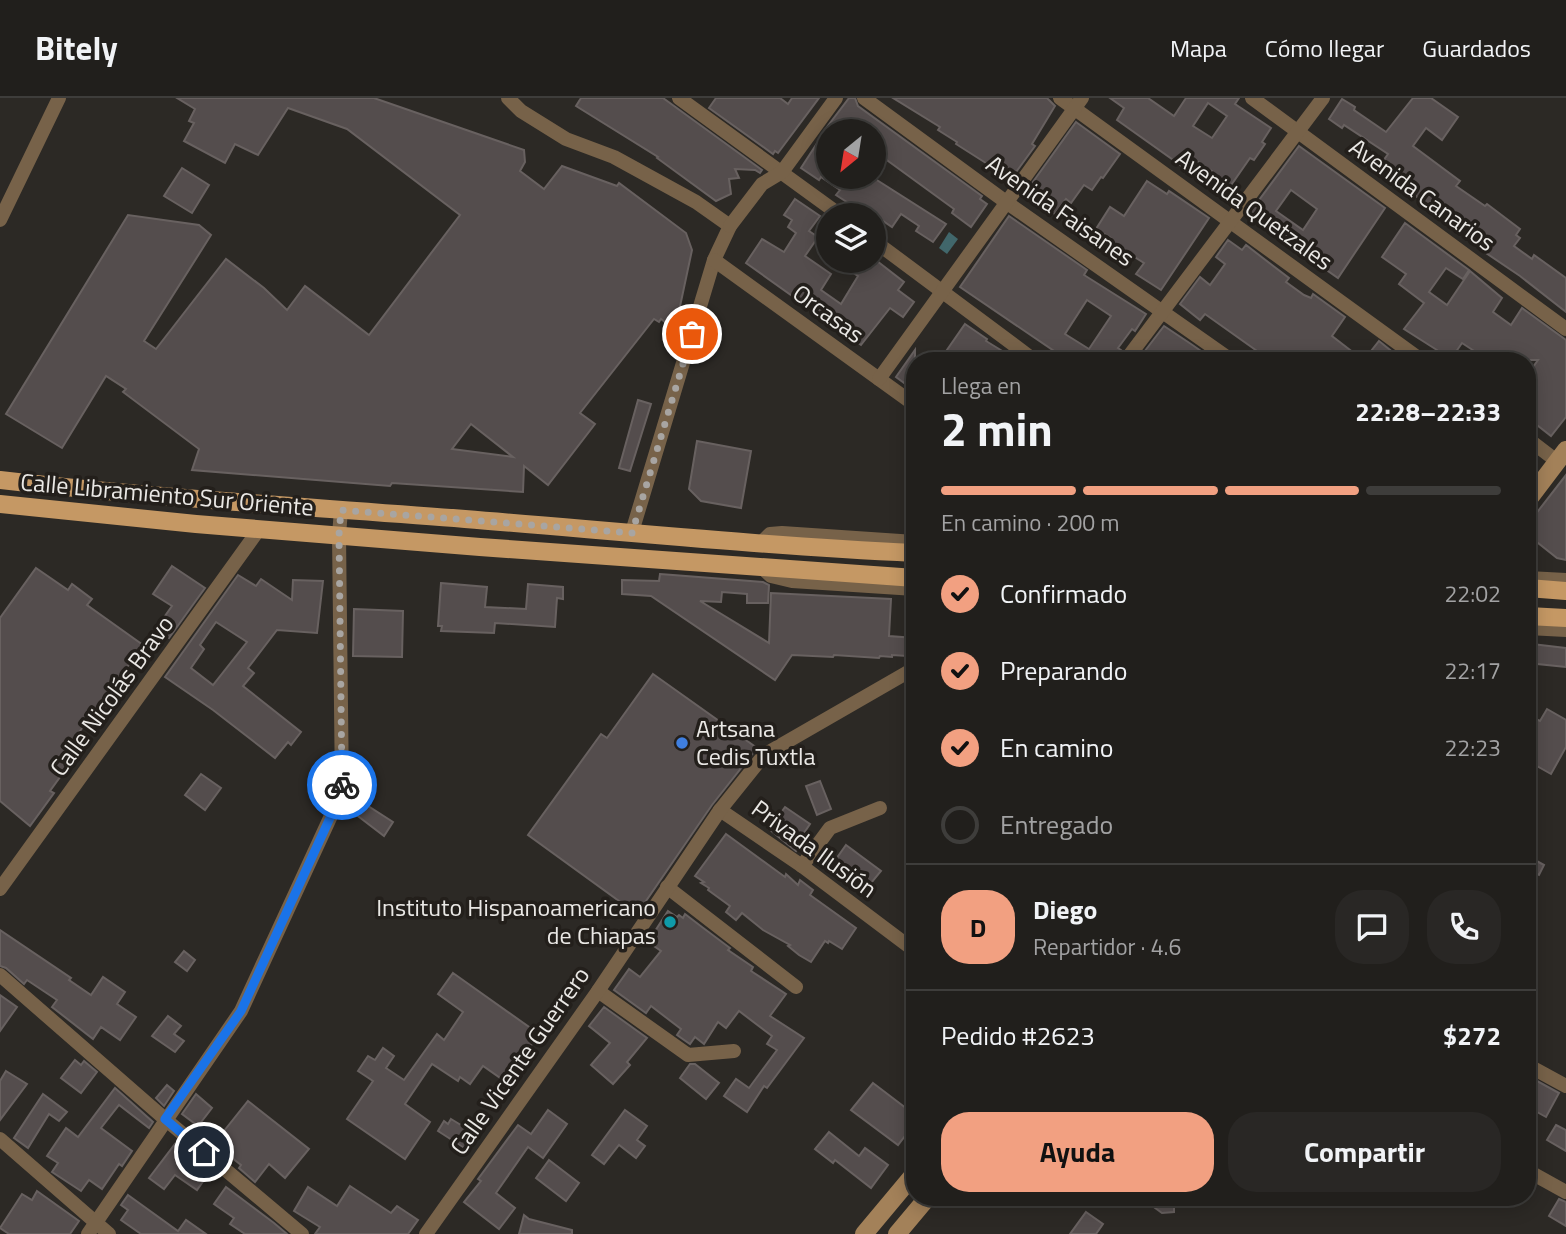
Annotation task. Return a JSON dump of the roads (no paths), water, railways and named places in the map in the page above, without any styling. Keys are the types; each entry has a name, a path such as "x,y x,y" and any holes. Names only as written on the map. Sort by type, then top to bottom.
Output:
{"main road":[{"path":"1536,490 1562,456"},
{"name":"Calle Libramiento Sur Oriente","path":"0,480 220,503 341,510 825,549 906,553"},
{"name":"Calle Libramiento Sur Oriente","path":"0,504 196,524 906,577"},
{"path":"1536,589 1566,591"},
{"path":"1536,616 1566,618"},
{"path":"864,1234 906,1184"},
{"path":"897,1234 920,1206"}],"street":[{"path":"0,220 59,98"},
{"path":"508,98 521,111 566,139 614,158 696,202 730,226"},
{"path":"521,111 530,98"},
{"path":"679,98 824,203"},
{"path":"632,533 714,260 730,226 762,184 782,172 836,98"},
{"name":"Avenida Faisanes","path":"864,98 1220,352"},
{"name":"Avenida Quetzales","path":"1060,98 1078,103 1230,220 1410,352"},
{"name":"Avenida Canarios","path":"1252,98 1566,329"},
{"path":"1132,352 1322,98"},
{"path":"879,379 1078,103"},
{"path":"886,250 1023,352"},
{"name":"Orcasas","path":"714,260 906,398"},
{"path":"1536,443 1562,456"},
{"path":"92,1228 241,1011 342,792 341,510"},
{"name":"Calle Nicolás Bravo","path":"0,890 260,528"},
{"path":"760,544 770,534 782,533 906,541"},
{"path":"760,566 771,576 792,581 906,588"},
{"path":"1536,578 1566,580"},
{"path":"1536,628 1566,630"},
{"name":"Calle Vicente Guerrero","path":"426,1234 598,991 720,810 764,755 906,673"},
{"path":"802,866 830,828 880,808"},
{"name":"Privada Ilusión","path":"720,810 802,866 906,944"},
{"path":"667,887 796,987"},
{"path":"0,975 302,1234"},
{"path":"598,991 688,1055 734,1051"},
{"path":"1536,1070 1566,1086"},
{"path":"0,1139 92,1228 109,1234"},
{"path":"1536,1175 1566,1192"}],"water":[{"path":"949,232 958,239 947,254 939,248"}],"place":[{"name":"Artsana Cedis Tuxtla","path":"682,743"},
{"name":"Instituto Hispanoamericano de Chiapas","path":"670,922"}]}
